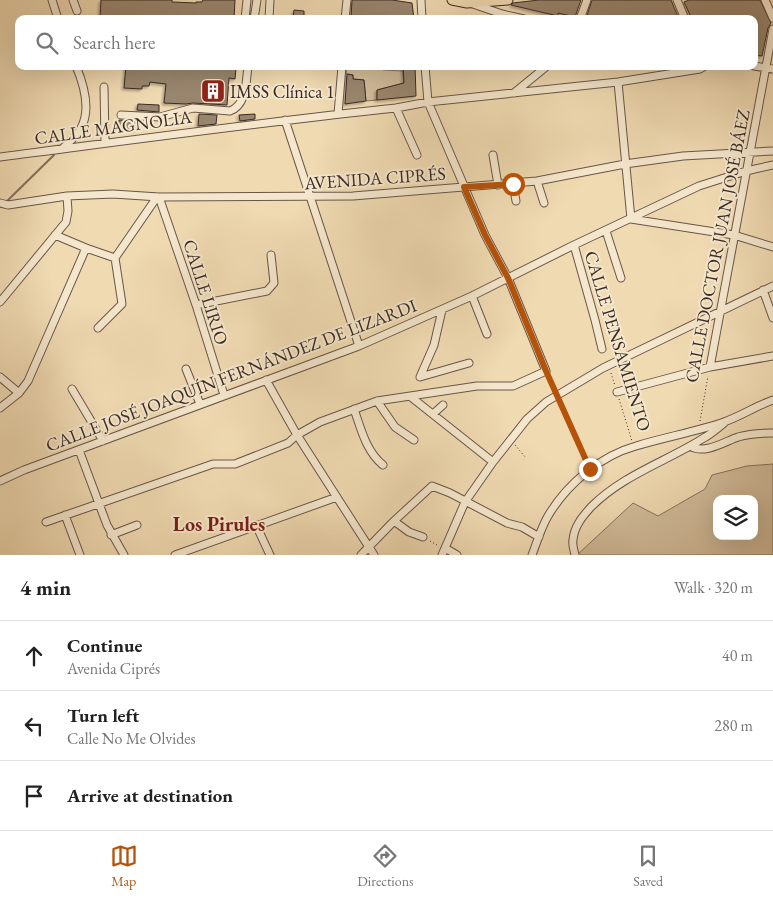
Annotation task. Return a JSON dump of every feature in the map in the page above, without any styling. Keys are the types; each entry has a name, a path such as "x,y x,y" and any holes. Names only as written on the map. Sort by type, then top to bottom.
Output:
{"main road":[{"path":"460,1 508,0"}],"street":[{"path":"52,0 57,15"},
{"path":"72,0 77,11"},
{"path":"245,15 247,0"},
{"path":"255,15 257,0"},
{"path":"269,15 270,0"},
{"path":"345,15 347,0"},
{"path":"422,0 422,15"},
{"path":"581,15 587,0"},
{"path":"677,0 683,15"},
{"path":"766,0 773,18"},
{"path":"460,1 506,15"},
{"name":"CALLE DOCTOR JUAN JOSÉ BÁEZ","path":"710,368 746,170 769,68 773,29"},
{"path":"62,149 80,130 86,117 86,104 77,70"},
{"path":"121,114 160,117 193,108 235,110 243,99 247,70"},
{"path":"338,114 342,70"},
{"path":"46,522 213,464 235,464 288,443 297,435 320,422 377,402 477,386 513,386 546,371 508,278 485,235 428,102 425,70"},
{"path":"514,93 542,70"},
{"name":"CALLE MAGNOLIA","path":"0,157 285,120 396,108 428,102 618,82 694,70"},
{"path":"618,82 631,219 734,235 773,247"},
{"path":"104,87 105,144"},
{"path":"396,108 416,155"},
{"path":"285,120 359,346"},
{"name":"AVENIDA CIPRÉS","path":"4,204 67,196 113,194 158,197 309,198 353,196 513,184 625,164 683,156 773,151"},
{"path":"493,154 498,185"},
{"name":"CALLE JOSÉ JOAQUÍN FERNÁNDEZ DE LIZARDI","path":"0,481 24,470 359,346 472,296 699,186 746,170 773,165"},
{"path":"537,181 544,203"},
{"path":"513,184 516,201"},
{"path":"0,302 66,222 68,216 67,196"},
{"path":"98,328 122,304 115,258 158,197"},
{"name":"CALLE LIRIO","path":"158,197 196,305 224,395"},
{"path":"606,231 621,278"},
{"path":"55,234 115,258"},
{"name":"CALLE PENSAMIENTO","path":"574,245 602,349"},
{"path":"0,408 20,393 28,381 86,248"},
{"path":"196,305 267,291 274,283 271,254"},
{"path":"457,555 443,552 465,502 493,462 527,419 546,402 608,365 773,286"},
{"path":"763,290 773,318"},
{"path":"472,296 487,334"},
{"path":"442,310 434,345 420,377 469,363"},
{"path":"617,392 710,368 773,356"},
{"path":"186,369 200,404"},
{"path":"0,377 20,393"},
{"path":"266,380 297,435 374,555"},
{"path":"72,389 103,441"},
{"path":"411,397 493,462"},
{"path":"532,555 549,516 572,486 590,469 619,452 634,446 726,421 773,400"},
{"path":"377,402 395,427 414,440"},
{"path":"433,414 443,405"},
{"path":"354,409 372,455 383,465"},
{"path":"575,555 572,540 576,528 582,517 600,498 641,470 702,440 726,421"},
{"path":"690,446 695,449 701,449 719,445 739,437 773,433"},
{"path":"79,450 111,535 124,555"},
{"path":"361,555 432,486 450,493 507,523 522,527 539,537"},
{"path":"175,555 337,497"},
{"path":"64,516 80,555"},
{"path":"394,521 409,532 423,537"},
{"path":"111,535 137,525"},
{"path":"256,525 270,555"}],"path":[{"name":"CALLE PENSAMIENTO","path":"608,365 634,446"},
{"name":"CALLE DOCTOR JUAN JOSÉ BÁEZ","path":"699,429 710,368"},
{"path":"546,371 590,469"},
{"path":"511,440 526,458"},
{"path":"423,537 443,552"}],"shaded area":[{"path":"346,70 403,71 404,83 377,90 377,100 366,101 364,80 353,79 353,75 346,74"},
{"path":"773,464 773,555 577,555 633,503 658,516 705,489 712,475 747,466"}],"building":[{"path":"101,0 172,0 172,2 196,3 203,0 235,0 234,15 100,15"},
{"path":"352,0 392,0 412,3 414,15 351,15"},
{"path":"539,0 581,0 576,15 558,13 558,15 554,15 511,5 513,3"},
{"path":"592,0 671,0 677,15 587,15"},
{"path":"689,0 760,0 771,23 768,28 762,56 758,56 758,15 690,15 684,2"},
{"path":"294,10 304,11 304,15 293,15"},
{"path":"126,70 236,70 235,79 229,78 227,105 164,103 166,84 150,82 149,86 142,86 142,89 124,88"},
{"path":"403,70 415,70 416,96 377,100 377,90 404,83"},
{"path":"347,74 353,75 353,79 364,80 366,101 345,104"},
{"path":"138,104 159,105 159,112 137,110"},
{"path":"199,114 217,115 216,124 198,126"},
{"path":"255,114 255,119 240,121 239,115"},
{"path":"119,120 137,121 136,130 118,128"}],"waterway":[{"path":"5,203 54,155"}],"place":[{"name":"IMSS Clínica 1","path":"213,91"}],"district":[{"name":"Los Pirules","path":"219,524"}],"route":[{"path":"513,184 464,187 485,235 508,278 546,371 590,469"}]}
